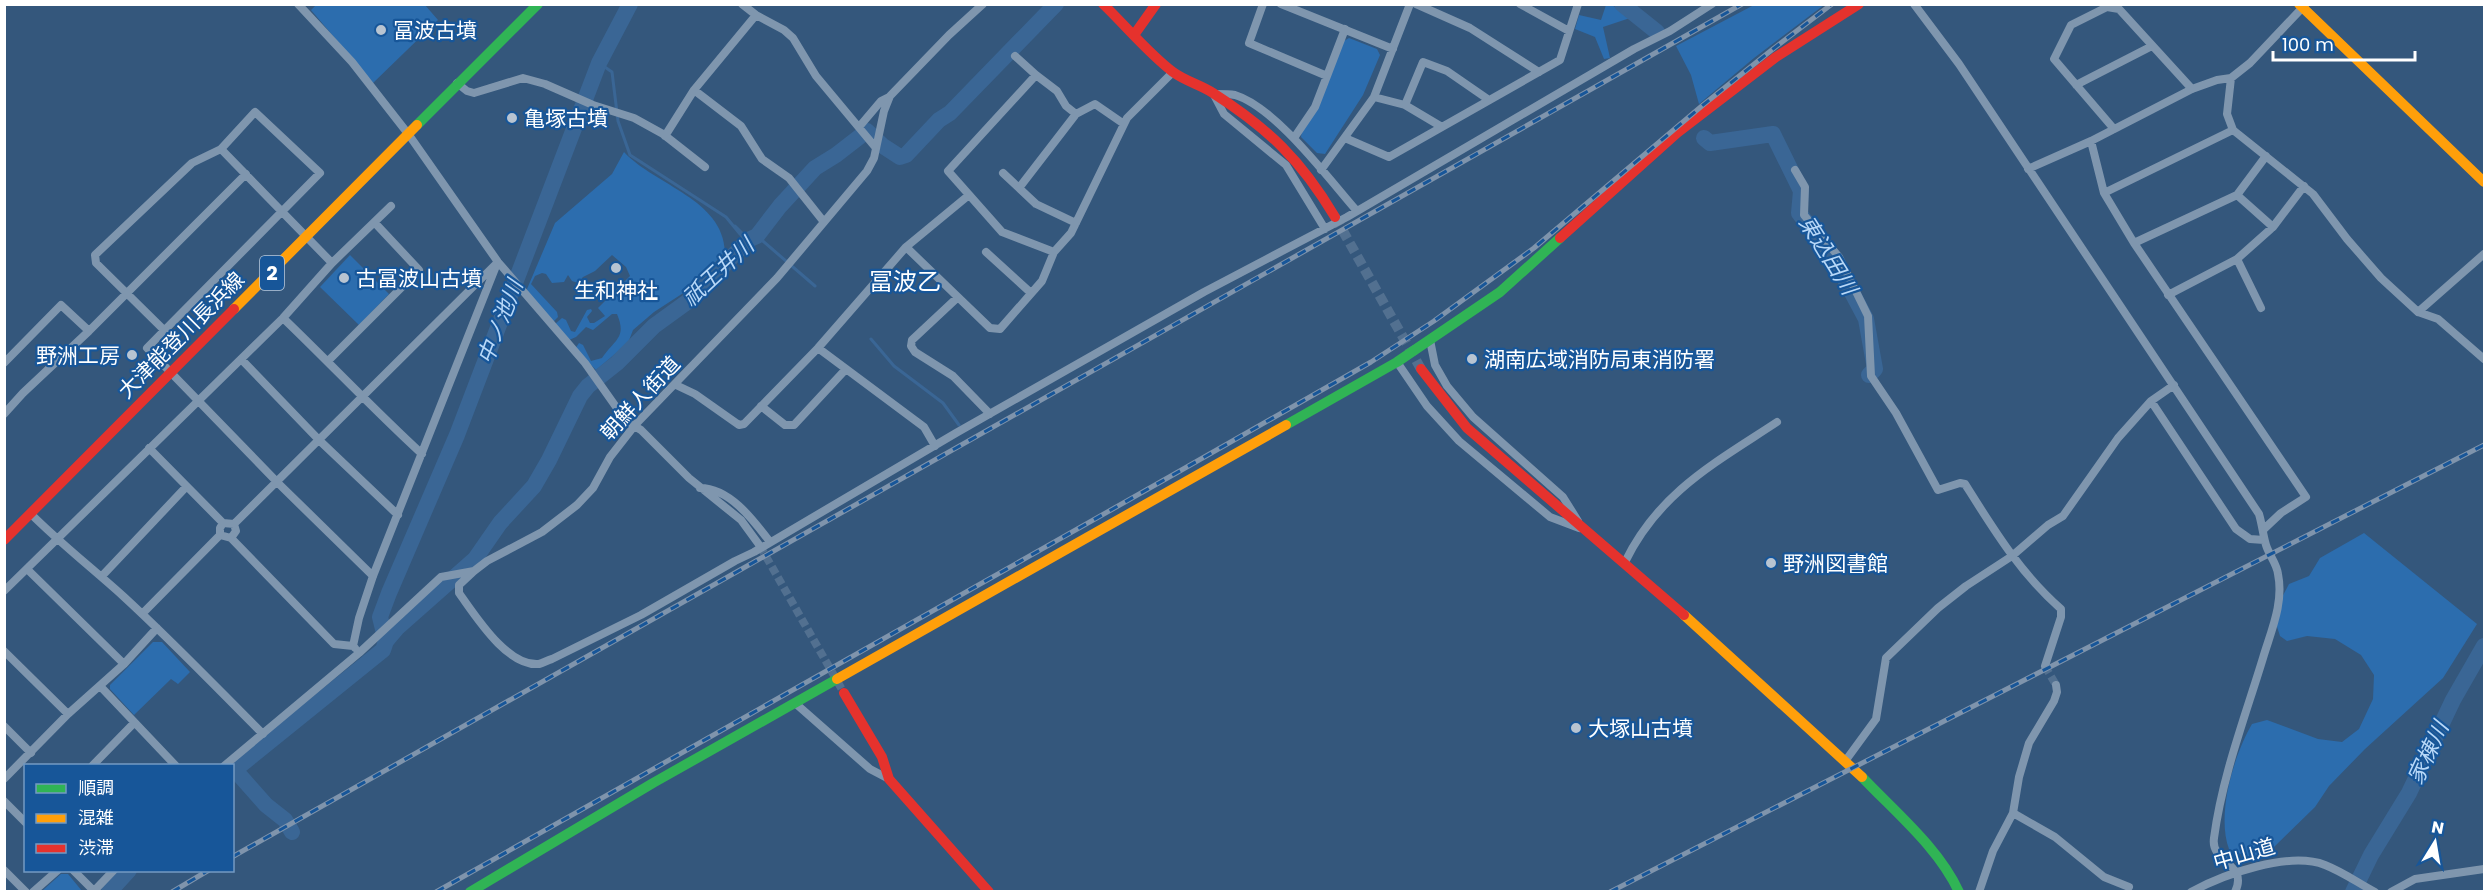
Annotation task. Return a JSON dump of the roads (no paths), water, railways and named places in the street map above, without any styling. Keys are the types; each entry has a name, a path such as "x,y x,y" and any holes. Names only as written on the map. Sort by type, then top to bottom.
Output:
{"street":[{"path":"298,4 352,62 409,135 501,265 585,363 626,421 635,425 700,488 741,520 760,546"},
{"name":"大津能登川長浜線","path":"4,540 538,4"},
{"path":"742,4 793,38 816,76 861,131 878,143"},
{"name":"朝鮮人街道","path":"225,764 356,650 371,641 393,622 441,577 471,571 551,527 577,505 592,488 610,457 635,425 777,278 867,171 874,158 884,111 890,96 949,35 983,4"},
{"path":"1103,4 1173,72 1213,93 1264,130 1293,156 1314,182 1335,217"},
{"path":"1134,35 1156,4"},
{"path":"1263,4 1249,44 1327,76"},
{"path":"1281,4 1393,49"},
{"path":"1321,170 1374,97 1410,4"},
{"path":"1416,4 1470,28 1539,72"},
{"path":"1520,4 1569,32"},
{"path":"1345,138 1389,157 1560,60 1578,4"},
{"path":"471,571 459,585 459,593 496,644 526,662 539,664 641,615 1204,292 1325,229 1634,49 1670,31 1712,4"},
{"path":"470,891 653,783 1397,362 1500,292 1677,133 1776,57 1858,4"},
{"path":"1914,4 1959,64 2259,514 2264,529 2264,540 2278,574 2278,613 2223,790 2213,841 2223,859 2238,873 2240,881 2235,891"},
{"path":"2028,169 2091,141 2192,89 2217,80 2231,78 2250,63 2303,6 2484,182"},
{"path":"2114,129 2054,59 2071,25 2107,7 2119,9 2192,89"},
{"path":"665,136 694,90 756,15"},
{"path":"1294,138 1315,107 1345,29"},
{"path":"2076,85 2152,46"},
{"path":"1015,56 1057,91 1066,106 1076,114"},
{"path":"1405,105 1423,62 1447,71 1489,100"},
{"path":"906,247 990,328 1000,328 1042,281 1054,252 1071,233 1127,118 1173,72"},
{"path":"1036,75 948,171 1002,232 1054,252"},
{"path":"457,83 467,91 474,93 523,78 545,84 617,113 665,136 705,167"},
{"path":"2231,78 2227,114 2233,130 2313,194 2347,239 2381,278 2418,312 2438,319 2484,359"},
{"path":"694,90 741,126 762,159 789,178 824,222"},
{"path":"1213,93 1235,95 1262,111 1294,138 1356,210"},
{"path":"1213,93 1224,114 1286,165 1325,229"},
{"path":"861,131 881,101 890,96"},
{"path":"1374,97 1405,105 1442,127"},
{"path":"1018,188 1076,114 1095,104 1124,124"},
{"path":"165,331 96,263 95,255 192,164 221,149 255,112 320,173 283,212 165,331 147,348 278,483 373,576"},
{"path":"2104,194 2233,130"},
{"path":"2091,141 2104,194 2168,296 2306,497 2281,513 2264,529"},
{"path":"221,149 332,263"},
{"path":"2134,243 2237,195 2266,156"},
{"path":"1795,170 1805,187 1804,215 1839,257 1868,316 1871,376 1896,412 1938,490 1960,483 1965,484 2012,556 2038,590 2061,609 2061,617 2046,666"},
{"path":"1003,173 1036,204 1076,223"},
{"path":"4,414 246,174"},
{"path":"2168,296 2237,259 2273,226 2304,186"},
{"path":"676,385 695,394 739,424 744,424 818,348 906,247 969,195"},
{"path":"2237,195 2273,226"},
{"path":"4,591 283,318 332,263 391,206"},
{"path":"328,361 419,270 375,223"},
{"path":"986,252 1031,293"},
{"path":"2418,312 2484,254"},
{"path":"2237,259 2261,308"},
{"path":"148,448 223,524 234,524 278,483 361,398 501,265"},
{"path":"220,535 231,538 334,644 356,650 359,618 373,576 501,265"},
{"path":"958,297 912,340 910,346 915,352 953,376 990,414"},
{"path":"4,363 62,305 90,331"},
{"path":"283,318 328,361 361,398 422,454"},
{"path":"1430,340 1435,365 1447,386 1473,417 1563,497 1584,530"},
{"path":"818,348 924,427 935,446"},
{"path":"241,359 320,441 398,515"},
{"path":"1397,362 1427,406 1459,441 1550,518 1584,530"},
{"path":"761,406 785,425 794,425 846,369"},
{"path":"1421,369 1446,405 1467,429 1584,530 1625,562 1846,760 1933,852 1951,875 1959,891"},
{"path":"1846,760 1875,719 1886,658 1945,603 2012,556 2048,525 2063,516 2118,438 2151,401 2174,385"},
{"path":"2151,401 2236,529 2250,539 2264,540"},
{"path":"1625,562 1637,539 1671,496 1716,460 1777,422"},
{"path":"102,576 186,487"},
{"path":"700,488 710,488 732,501 754,521 770,542"},
{"path":"31,514 57,540 102,576 157,628 262,734"},
{"path":"142,614 220,535 220,528 223,524"},
{"path":"231,538 236,531 234,524"},
{"path":"27,569 124,664"},
{"path":"4,779 68,714 124,664 157,628"},
{"path":"4,651 68,714"},
{"path":"1979,891 1993,851 2013,813 2019,777 2029,743 2054,701 2057,692 2056,685"},
{"path":"100,686 165,762"},
{"path":"844,693 882,757 889,778 989,891"},
{"path":"795,703 870,770 889,778"},
{"path":"93,764 134,723"},
{"path":"4,726 31,753"},
{"path":"4,801 24,821"},
{"path":"2013,813 2055,837 2104,877 2129,887"},
{"name":"中山道","path":"2191,891 2213,880 2279,861 2300,860 2325,865 2374,891"},
{"path":"2391,891 2415,879 2484,869"},
{"path":"4,870 26,891"},
{"path":"33,891 56,872"},
{"path":"75,872 93,891 112,872"}],"waterway":[{"name":"中ノ池川","path":"386,641 380,617 389,593 457,435 599,63 630,4"},
{"name":"祇王井川","path":"234,770 383,650 386,641 397,628 475,559 500,523 534,486 580,396 588,386 617,363 654,326 694,297 748,240 757,236 780,206 815,168 867,131 883,146 900,157 906,155 1056,4"},
{"name":"東込田川","path":"1622,4 1657,32"},
{"path":"599,63 612,72 618,121 630,155 726,217 748,240"},
{"name":"東込田川","path":"1704,138 1710,143 1773,134 1801,191 1799,213 1833,257 1866,319 1875,369 1869,375"},
{"path":"735,226 745,236"},
{"path":"757,236 815,286"},
{"path":"871,339 894,366 943,403 959,425"},
{"name":"家棟川","path":"2353,892 2371,855 2409,793 2453,700 2484,646"},
{"name":"中ノ池川","path":"235,770 266,805 285,820 292,832"},
{"name":"祇王井川","path":"109,892 127,872"}],"tunnel":[{"path":"1335,217 1421,369"},
{"path":"760,546 844,693"},
{"path":"2045,666 2056,685"}],"railway":[{"path":"234,856 1742,4"},
{"path":"436,892 1371,362 1434,321 1534,248 1703,105 1832,4"},
{"path":"1610,892 2484,445"},
{"path":"172,892 206,872"}],"place":[{"name":"冨波古墳","path":"381,30"},
{"name":"亀塚古墳","path":"512,118"},
{"name":"生和神社","path":"616,268"},
{"name":"古冨波山古墳","path":"344,278"},
{"name":"野洲工房","path":"132,355"},
{"name":"湖南広域消防局東消防署","path":"1472,359"},
{"name":"野洲図書館","path":"1771,563"},
{"name":"大塚山古墳","path":"1576,728"}],"district":[{"name":"冨波乙","path":"905,281"}]}
